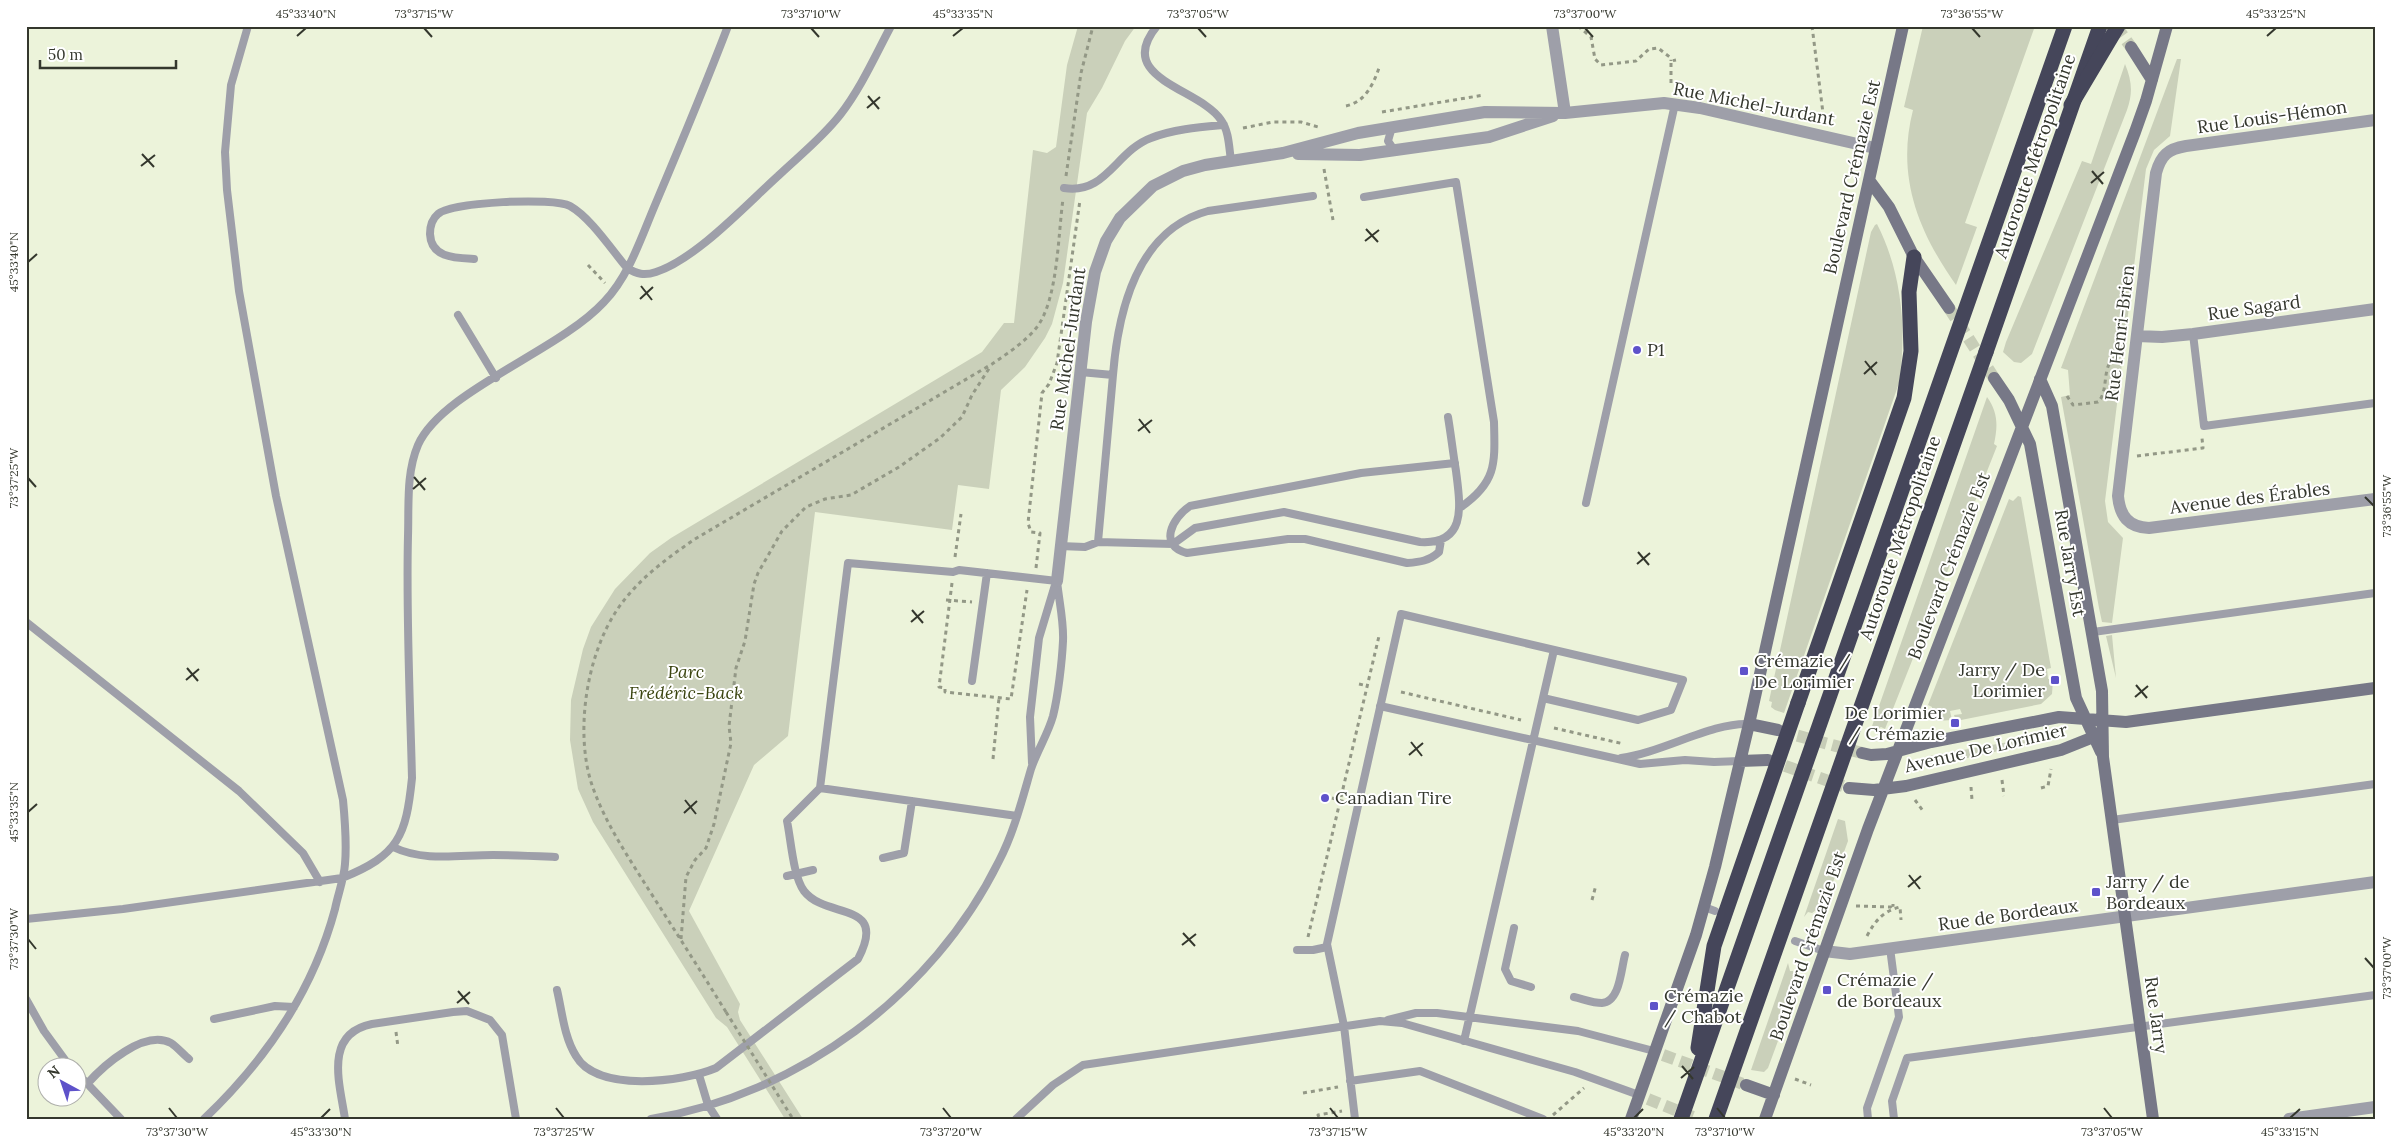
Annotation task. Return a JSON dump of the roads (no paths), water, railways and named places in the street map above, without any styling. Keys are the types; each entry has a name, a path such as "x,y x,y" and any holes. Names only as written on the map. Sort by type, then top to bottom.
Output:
{"highway":[{"name":"Autoroute Métropolitaine","path":"1681,1119 2065,26"},
{"name":"Autoroute Métropolitaine","path":"1716,1119 2100,26"},
{"path":"2072,105 2118,26"},
{"path":"1692,1088 1714,946 1904,398 1911,351 1909,292 1914,257"}],"main road":[{"name":"Boulevard Crémazie Est","path":"1631,1119 1644,1097 1710,909 1740,761 1903,26"},
{"name":"Boulevard Crémazie Est","path":"1765,1119 1897,751 2135,132 2167,26"},
{"path":"2131,48 2152,80"},
{"path":"1869,180 1889,207 1914,257 1949,308"},
{"name":"Rue Jarry Est","path":"1994,378 2022,424 2033,453 2076,698 2086,719"},
{"name":"Rue Jarry Est","path":"2040,379 2052,406 2093,632 2102,691 2100,730 2124,917"},
{"name":"Avenue De Lorimier","path":"1849,788 1863,790 1883,789 2061,750 2100,730 2126,722 2375,688"},
{"name":"Avenue De Lorimier","path":"1862,753 1878,755 1931,742 2059,717 2086,719 2100,730"},
{"path":"1749,724 1778,730"},
{"path":"1740,761 1768,760"},
{"name":"Rue Jarry","path":"2124,917 2153,1119"},
{"path":"1746,1086 1774,1095"}],"street":[{"path":"1552,26 1565,113"},
{"name":"Rue Michel-Jurdant","path":"1057,581 1086,322 1095,272 1106,241 1120,218 1140,196 1168,177 1205,165 1282,153 1358,133 1485,112 1565,113 1629,105 1675,104 1720,112 1875,148"},
{"name":"Rue Michel-Jurdant","path":"1282,153 1360,155 1489,137 1565,113"},
{"name":"Rue Louis-Hémon","path":"2174,148 2375,120"},
{"name":"Rue Henri-Brien","path":"2130,525 2121,512 2118,496 2156,173 2164,154 2174,148"},
{"name":"Rue Sagard","path":"2137,336 2162,337 2193,334 2375,309"},
{"name":"Avenue des Érables","path":"2130,525 2149,528 2375,499"},
{"name":"Rue de Bordeaux","path":"1824,951 1842,954 1890,948 2375,882"},
{"path":"2289,1119 2375,1107"}],"lane":[{"path":"204,1119 242,1079 294,1007 320,954 342,878 346,831 343,800 276,496 239,291 228,199 225,152 231,86 248,26"},
{"path":"26,919 123,909 342,878 366,868 393,847 403,832 409,809 412,778 407,585 412,463 419,443 431,424 477,388 566,334 605,302 627,268 695,110 728,26"},
{"path":"474,259 448,257 436,252 430,242 430,231 433,220 439,212 453,207 552,201 568,206 581,214 627,268 645,275 677,262 732,219 813,145 855,95 891,26"},
{"path":"1156,26 1145,47 1144,54 1148,67 1159,78 1207,106 1218,116 1224,125 1231,160"},
{"path":"1586,503 1675,104"},
{"path":"1064,188 1081,190 1091,186 1131,150 1150,138 1183,130 1224,125"},
{"path":"1392,127 1388,141 1394,150"},
{"path":"1364,197 1456,182 1494,422 1493,468 1479,494 1461,507"},
{"path":"1098,542 1116,340 1128,292 1150,253 1172,228 1194,215 1208,211 1313,196"},
{"path":"458,315 496,378"},
{"path":"2193,334 2204,426 2375,403"},
{"path":"1080,372 1113,375"},
{"path":"1060,546 1085,548 1098,542 1173,544 1195,528 1284,512 1431,543 1440,540 1455,527 1461,507 1448,417"},
{"path":"1440,540 1439,552 1432,558 1422,562 1407,563 1305,538 1187,553 1179,551 1173,544 1170,530 1173,521 1180,512 1190,506 1361,473 1455,464"},
{"path":"557,990 570,1044 576,1057 586,1069 601,1076 620,1080 676,1079 698,1075 716,1068 858,959 865,945 867,931 862,921 852,913 819,904 803,890 797,874 788,821 820,788 848,563 987,573 1057,581"},
{"path":"972,682 987,573"},
{"path":"1032,766 1030,716 1038,638 1057,581"},
{"path":"650,1119 708,1105 758,1088 802,1065 854,1032 894,1000 930,963 976,900 1000,860 1017,816 1032,766 1052,716 1063,641 1057,581"},
{"path":"2093,632 2375,593"},
{"path":"1355,1119 1344,1026 1327,948 1330,921 1400,614 1683,680 1671,710 1642,720 1543,698"},
{"path":"26,622 240,791 303,853 320,882"},
{"path":"1464,1041 1554,650"},
{"path":"1380,706 1649,765 1685,760 1740,761"},
{"path":"1612,758 1645,754 1732,724 1749,724"},
{"path":"2112,820 2375,784"},
{"path":"820,788 1017,816"},
{"path":"883,858 904,853 912,801"},
{"path":"393,847 427,857 555,857"},
{"path":"787,876 814,870"},
{"path":"1514,928 1505,969 1511,980 1531,988"},
{"path":"1796,941 1824,951"},
{"path":"1297,950 1327,948"},
{"path":"1868,1119 1867,1108 1899,1017 1890,948"},
{"path":"1574,998 1603,1003 1611,999 1616,991 1625,955"},
{"path":"1894,1119 1892,1101 1907,1058 2375,994"},
{"path":"26,999 44,1031 64,1058"},
{"path":"214,1019 275,1006 294,1007"},
{"path":"346,1119 337,1064 342,1046 349,1036 360,1028 372,1024 467,1011 490,1020 502,1035 516,1119"},
{"path":"1016,1119 1053,1085 1083,1065 1384,1021 1410,1014 1428,1013 1578,1031 1659,1053"},
{"path":"1384,1021 1402,1023 1575,1072 1644,1097"},
{"path":"88,1083 111,1060 127,1050 151,1041 171,1043 188,1059"},
{"path":"1350,1081 1420,1071 1543,1119"},
{"path":"698,1075 708,1105 717,1119"},
{"path":"88,1085 121,1119"}],"tunnel":[{"path":"2116,26 2131,47"},
{"path":"1949,308 1994,378"},
{"path":"1780,731 1862,753"},
{"path":"1768,760 1843,786"},
{"path":"1663,1055 1746,1085"},
{"path":"1648,1099 1698,1119"}],"place":[{"name":"P1","path":"1637,350"},
{"name":"Crémazie / De Lorimier","path":"1744,671"},
{"name":"Jarry / De Lorimier","path":"2055,680"},
{"name":"De Lorimier / Crémazie","path":"1955,723"},
{"name":"Canadian Tire","path":"1325,798"},
{"name":"Jarry / de Bordeaux","path":"2096,892"},
{"name":"Crémazie / de Bordeaux","path":"1827,990"},
{"name":"Crémazie / Chabot","path":"1654,1006"}],"park label":[{"name":"Parc Frédéric-Back","path":"686,682"}]}
